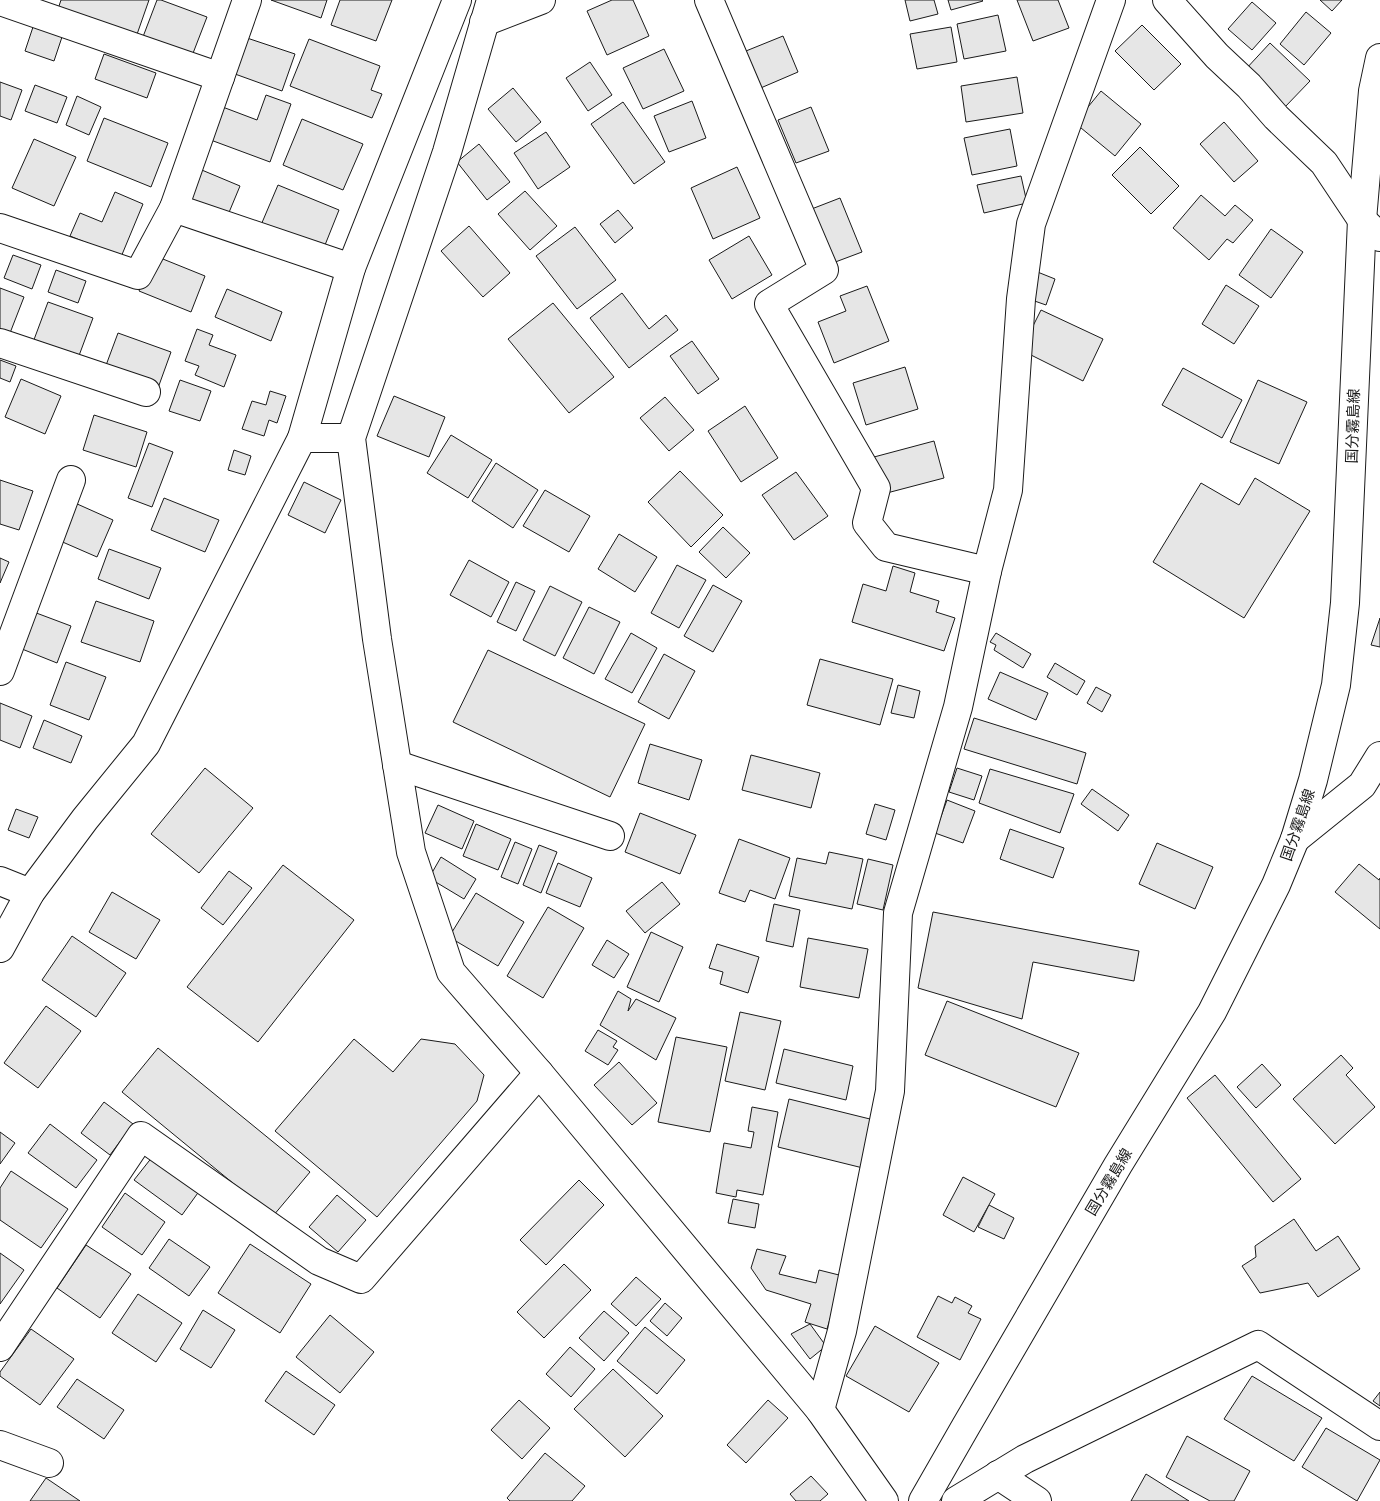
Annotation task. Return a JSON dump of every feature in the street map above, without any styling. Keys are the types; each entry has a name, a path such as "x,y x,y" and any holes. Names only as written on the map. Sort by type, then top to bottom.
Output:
{"street":[{"path":"0,228 138,276 174,208 246,0"},
{"path":"0,948 30,893 85,819 146,744 302,438 351,268 457,0"},
{"path":"541,0 487,11 447,152 351,438 376,630 410,852 451,972 539,1073 820,1410 884,1501"},
{"path":"709,0 824,270 769,304 876,488 867,523 886,547 987,571"},
{"path":"820,1410 842,1331 890,1091 898,913 958,707 987,571 1008,490 1021,299 1031,224 1111,0"},
{"path":"1167,0 1276,117 1324,163 1371,228"},
{"path":"0,1 220,77"},
{"name":"国分霧島線","path":"923,1501 1163,1090 1212,1012 1276,885 1295,839 1313,780 1336,685 1346,603 1371,228 1373,91 1380,58"},
{"path":"174,208 351,268"},
{"path":"0,343 146,392"},
{"path":"302,438 351,438"},
{"path":"0,671 71,480"},
{"path":"1295,839 1362,785 1380,756"},
{"path":"397,765 610,836"},
{"path":"0,881 30,893"},
{"path":"0,1347 141,1136 319,1261 361,1279 539,1073"},
{"path":"956,1501 1025,1459 1258,1345 1380,1426"},
{"path":"0,1445 49,1463"},
{"path":"998,1475 1037,1501"}],"building":[{"path":"61,0 149,0 135,40 57,12"},
{"path":"157,0 207,17 190,61 141,42"},
{"path":"271,0 327,0 321,18"},
{"path":"340,0 392,0 376,41 331,25"},
{"path":"612,0 633,0 649,36 607,55 587,11"},
{"path":"905,0 934,0 938,14 910,21"},
{"path":"948,0 982,0 983,1 951,10"},
{"path":"1017,0 1058,0 1069,28 1033,41"},
{"path":"1320,0 1342,0 1332,11"},
{"path":"1252,2 1276,23 1252,50 1228,29"},
{"path":"1306,12 1331,33 1304,65 1280,44"},
{"path":"998,15 1006,51 964,59 957,24"},
{"path":"34,24 63,34 54,61 25,51"},
{"path":"1142,25 1181,64 1154,90 1115,51"},
{"path":"951,27 957,62 917,69 910,34"},
{"path":"783,36 798,72 756,90 741,53"},
{"path":"247,38 295,54 282,91 235,74"},
{"path":"309,39 380,66 371,90 382,94 372,118 290,86"},
{"path":"1270,43 1310,81 1284,108 1245,70"},
{"path":"664,49 684,91 643,109 623,68"},
{"path":"104,54 156,73 147,98 95,79"},
{"path":"590,62 612,95 588,111 566,78"},
{"path":"1017,77 1023,113 966,122 961,86"},
{"path":"0,82 22,90 11,120 0,116"},
{"path":"35,85 67,97 57,123 25,111"},
{"path":"513,88 541,122 516,142 488,109"},
{"path":"1101,91 1141,124 1115,156 1075,123"},
{"path":"266,95 291,104 270,162 208,139 220,106 257,120"},
{"path":"77,96 101,107 89,135 66,125"},
{"path":"692,101 706,138 669,152 654,116"},
{"path":"623,102 665,162 634,184 591,124"},
{"path":"811,107 829,151 796,163 778,120"},
{"path":"104,118 168,143 151,187 87,161"},
{"path":"302,119 363,144 343,190 283,165"},
{"path":"1224,122 1258,161 1234,182 1200,144"},
{"path":"1010,129 1017,166 972,175 964,138"},
{"path":"546,132 570,167 538,189 514,153"},
{"path":"34,139 76,157 54,206 12,188"},
{"path":"479,144 510,182 487,200 457,162"},
{"path":"1140,147 1179,186 1151,214 1112,175"},
{"path":"737,167 760,218 713,239 691,188"},
{"path":"197,168 240,186 225,222 183,204"},
{"path":"1021,176 1027,203 984,213 977,185"},
{"path":"278,185 339,210 323,250 261,225"},
{"path":"525,191 557,226 530,250 498,214"},
{"path":"115,192 143,204 121,257 70,236 80,213 102,222"},
{"path":"1201,195 1225,216 1235,205 1253,220 1233,243 1227,239 1209,260 1173,228"},
{"path":"840,198 862,252 830,264 809,210"},
{"path":"618,210 633,228 615,243 600,224"},
{"path":"469,226 510,273 483,297 441,251"},
{"path":"575,227 616,280 577,309 536,256"},
{"path":"1271,229 1303,252 1271,298 1239,275"},
{"path":"749,236 772,275 732,299 709,260"},
{"path":"13,255 41,265 32,289 4,278"},
{"path":"153,255 205,276 191,312 139,291"},
{"path":"56,270 86,281 78,303 48,292"},
{"path":"1035,271 1055,279 1046,305 1026,298"},
{"path":"1226,285 1259,306 1234,344 1202,324"},
{"path":"867,286 889,341 834,363 818,322 846,311 840,296"},
{"path":"0,288 24,297 10,333 0,329"},
{"path":"227,289 282,312 271,341 215,317"},
{"path":"622,293 649,329 666,315 678,330 629,368 590,318"},
{"path":"48,302 93,318 77,361 32,345"},
{"path":"553,303 614,377 569,413 508,339"},
{"path":"1041,310 1103,339 1083,381 1021,350"},
{"path":"197,329 213,335 209,345 236,355 224,387 195,375 199,366 185,361"},
{"path":"118,333 171,352 158,388 105,368"},
{"path":"692,341 719,379 698,394 670,356"},
{"path":"0,360 16,366 10,382 0,378"},
{"path":"905,367 918,409 866,425 853,383"},
{"path":"1183,368 1242,400 1222,438 1162,405"},
{"path":"21,379 61,396 45,434 5,417"},
{"path":"180,380 211,391 200,421 169,411"},
{"path":"1258,380 1307,402 1279,464 1230,442"},
{"path":"270,391 286,396 277,423 269,420 264,436 242,429 252,401 266,405"},
{"path":"394,396 445,417 429,457 377,436"},
{"path":"665,397 694,430 669,451 640,418"},
{"path":"745,406 778,458 741,482 708,431"},
{"path":"94,415 147,432 136,467 83,450"},
{"path":"451,435 492,460 468,498 427,473"},
{"path":"934,441 944,478 883,494 874,457"},
{"path":"149,443 173,452 152,507 128,498"},
{"path":"234,450 251,456 245,475 228,470"},
{"path":"496,463 538,490 513,528 472,501"},
{"path":"680,471 723,515 691,547 648,502"},
{"path":"796,472 828,516 794,540 762,495"},
{"path":"1255,478 1310,511 1244,618 1153,562 1201,483 1239,505"},
{"path":"0,480 33,491 19,530 0,524"},
{"path":"304,482 341,500 325,533 288,515"},
{"path":"545,490 590,516 569,552 523,526"},
{"path":"164,498 219,520 205,552 151,530"},
{"path":"75,503 113,520 97,557 58,540"},
{"path":"723,527 750,553 726,578 699,552"},
{"path":"619,534 657,557 635,592 598,569"},
{"path":"109,549 161,568 149,599 98,579"},
{"path":"0,558 9,562 0,583"},
{"path":"469,560 509,582 491,617 450,595"},
{"path":"677,565 706,580 679,628 651,613"},
{"path":"893,566 915,573 910,592 939,601 936,612 955,618 944,651 852,622 863,584 886,591"},
{"path":"516,582 535,591 516,631 497,622"},
{"path":"713,585 742,601 713,652 684,636"},
{"path":"550,586 582,602 555,656 523,640"},
{"path":"96,601 154,621 140,662 81,642"},
{"path":"589,607 620,622 594,674 563,658"},
{"path":"31,611 71,626 57,663 17,647"},
{"path":"1380,618 1380,647 1371,645"},
{"path":"631,633 657,648 632,693 605,679"},
{"path":"996,633 1031,654 1023,668 994,650 996,645 990,642"},
{"path":"488,650 645,724 610,797 453,722"},
{"path":"664,654 695,671 669,719 638,702"},
{"path":"820,659 893,679 880,725 807,705"},
{"path":"66,662 106,677 89,720 50,705"},
{"path":"1055,663 1085,681 1077,695 1047,677"},
{"path":"1000,672 1048,693 1036,720 988,699"},
{"path":"898,685 920,691 914,718 891,713"},
{"path":"1096,687 1111,695 1102,712 1087,703"},
{"path":"0,703 32,716 20,748 0,740"},
{"path":"974,718 1086,753 1077,784 964,749"},
{"path":"44,720 82,736 71,763 33,748"},
{"path":"650,744 702,760 689,800 638,783"},
{"path":"751,755 820,773 811,808 742,790"},
{"path":"205,768 253,808 199,873 151,834"},
{"path":"957,768 982,776 974,800 949,792"},
{"path":"990,769 1074,794 1060,833 979,803"},
{"path":"1092,789 1129,815 1118,831 1081,804"},
{"path":"947,800 975,811 963,843 935,833"},
{"path":"875,804 895,810 886,840 866,834"},
{"path":"438,805 474,821 462,849 425,833"},
{"path":"16,809 38,817 29,838 8,830"},
{"path":"640,813 696,835 680,874 625,852"},
{"path":"476,824 511,839 498,870 463,856"},
{"path":"1010,829 1064,848 1053,878 1000,859"},
{"path":"739,839 790,858 775,899 750,890 745,902 719,893"},
{"path":"515,842 532,849 518,884 501,877"},
{"path":"1157,843 1213,867 1195,909 1139,884"},
{"path":"539,845 557,852 541,893 523,885"},
{"path":"829,852 863,859 852,909 789,896 797,858 826,864"},
{"path":"441,857 476,879 464,899 429,878"},
{"path":"868,859 893,865 883,910 857,904"},
{"path":"558,863 592,878 580,907 546,893"},
{"path":"1359,864 1379,880 1380,878 1380,929 1335,892"},
{"path":"283,865 354,920 258,1042 187,987"},
{"path":"229,871 252,888 223,925 201,908"},
{"path":"662,882 680,904 645,933 626,911"},
{"path":"112,892 160,920 136,959 89,932"},
{"path":"476,893 524,922 498,966 449,937"},
{"path":"774,904 800,910 793,947 766,941"},
{"path":"548,907 584,928 543,998 507,976"},
{"path":"933,912 1139,951 1134,981 1033,962 1022,1019 918,988"},
{"path":"651,932 683,947 659,1002 627,987"},
{"path":"72,936 126,973 96,1017 42,980"},
{"path":"808,938 868,949 859,998 800,987"},
{"path":"607,940 629,954 614,978 592,965"},
{"path":"717,944 759,957 748,993 720,984 723,972 709,968"},
{"path":"618,991 631,999 628,1011 636,999 676,1018 656,1060 600,1025"},
{"path":"947,1001 1079,1053 1056,1107 925,1055"},
{"path":"46,1006 81,1031 38,1088 4,1063"},
{"path":"740,1012 781,1021 765,1090 725,1081"},
{"path":"598,1030 617,1041 613,1047 618,1050 608,1065 585,1051"},
{"path":"676,1037 727,1047 710,1132 658,1122"},
{"path":"354,1039 393,1072 421,1039 455,1044 484,1075 477,1101 377,1217 275,1131"},
{"path":"158,1048 310,1172 273,1216 122,1092"},
{"path":"784,1049 853,1066 846,1100 776,1083"},
{"path":"1341,1055 1353,1068 1346,1075 1375,1107 1335,1144 1293,1099"},
{"path":"619,1062 657,1103 632,1125 594,1085"},
{"path":"1262,1064 1281,1085 1256,1108 1237,1087"},
{"path":"1215,1075 1301,1179 1273,1202 1187,1098"},
{"path":"789,1099 874,1120 863,1168 778,1147"},
{"path":"104,1102 133,1124 110,1155 81,1133"},
{"path":"752,1107 778,1112 763,1195 737,1190 736,1197 716,1193 724,1143 751,1148 754,1132 748,1131"},
{"path":"50,1124 97,1160 76,1188 28,1153"},
{"path":"0,1132 15,1143 0,1164"},
{"path":"153,1156 200,1190 182,1215 134,1180"},
{"path":"11,1171 68,1209 41,1248 0,1220 0,1188"},
{"path":"963,1177 995,1194 974,1232 943,1215"},
{"path":"579,1180 604,1205 546,1265 520,1240"},
{"path":"125,1193 165,1222 142,1255 102,1227"},
{"path":"337,1195 366,1220 338,1252 309,1227"},
{"path":"733,1199 759,1204 755,1228 728,1223"},
{"path":"989,1205 1014,1218 1004,1239 978,1227"},
{"path":"1294,1219 1316,1251 1338,1236 1360,1269 1318,1297 1308,1283 1260,1293 1242,1266 1256,1257 1255,1246"},
{"path":"169,1239 210,1267 189,1296 149,1268"},
{"path":"250,1244 311,1284 280,1333 218,1293"},
{"path":"86,1245 131,1274 100,1318 57,1288"},
{"path":"757,1249 786,1256 779,1274 816,1283 819,1270 843,1276 827,1329 805,1322 811,1304 766,1290 751,1268"},
{"path":"0,1253 24,1270 0,1304"},
{"path":"564,1264 591,1290 544,1338 517,1312"},
{"path":"636,1277 661,1299 636,1326 611,1304"},
{"path":"138,1294 182,1323 156,1362 112,1333"},
{"path":"938,1296 952,1303 955,1297 972,1306 968,1313 981,1319 960,1360 917,1337"},
{"path":"665,1303 682,1318 667,1336 650,1321"},
{"path":"203,1310 235,1330 211,1368 180,1349"},
{"path":"604,1311 629,1333 604,1361 579,1338"},
{"path":"330,1315 374,1352 340,1393 296,1357"},
{"path":"810,1324 826,1346 810,1359 791,1334"},
{"path":"875,1326 939,1363 909,1412 846,1376"},
{"path":"645,1327 685,1360 657,1394 617,1361"},
{"path":"31,1329 74,1359 40,1405 0,1376 0,1372"},
{"path":"570,1347 595,1369 571,1397 546,1374"},
{"path":"613,1369 663,1416 625,1457 574,1409"},
{"path":"286,1371 335,1405 314,1435 265,1401"},
{"path":"1252,1376 1322,1418 1294,1461 1224,1419"},
{"path":"77,1379 124,1410 104,1439 57,1407"},
{"path":"1380,1392 1380,1406 1373,1401"},
{"path":"519,1400 550,1428 522,1459 491,1430"},
{"path":"768,1400 788,1418 746,1463 727,1445"},
{"path":"1326,1428 1380,1460 1357,1501 1302,1467"},
{"path":"1187,1436 1250,1471 1234,1501 1210,1501 1166,1477"},
{"path":"545,1453 585,1486 572,1501 510,1501 507,1498"},
{"path":"1146,1474 1189,1501 1131,1501"},
{"path":"811,1476 828,1494 820,1501 796,1501 790,1494"},
{"path":"46,1478 80,1501 30,1501"}]}
